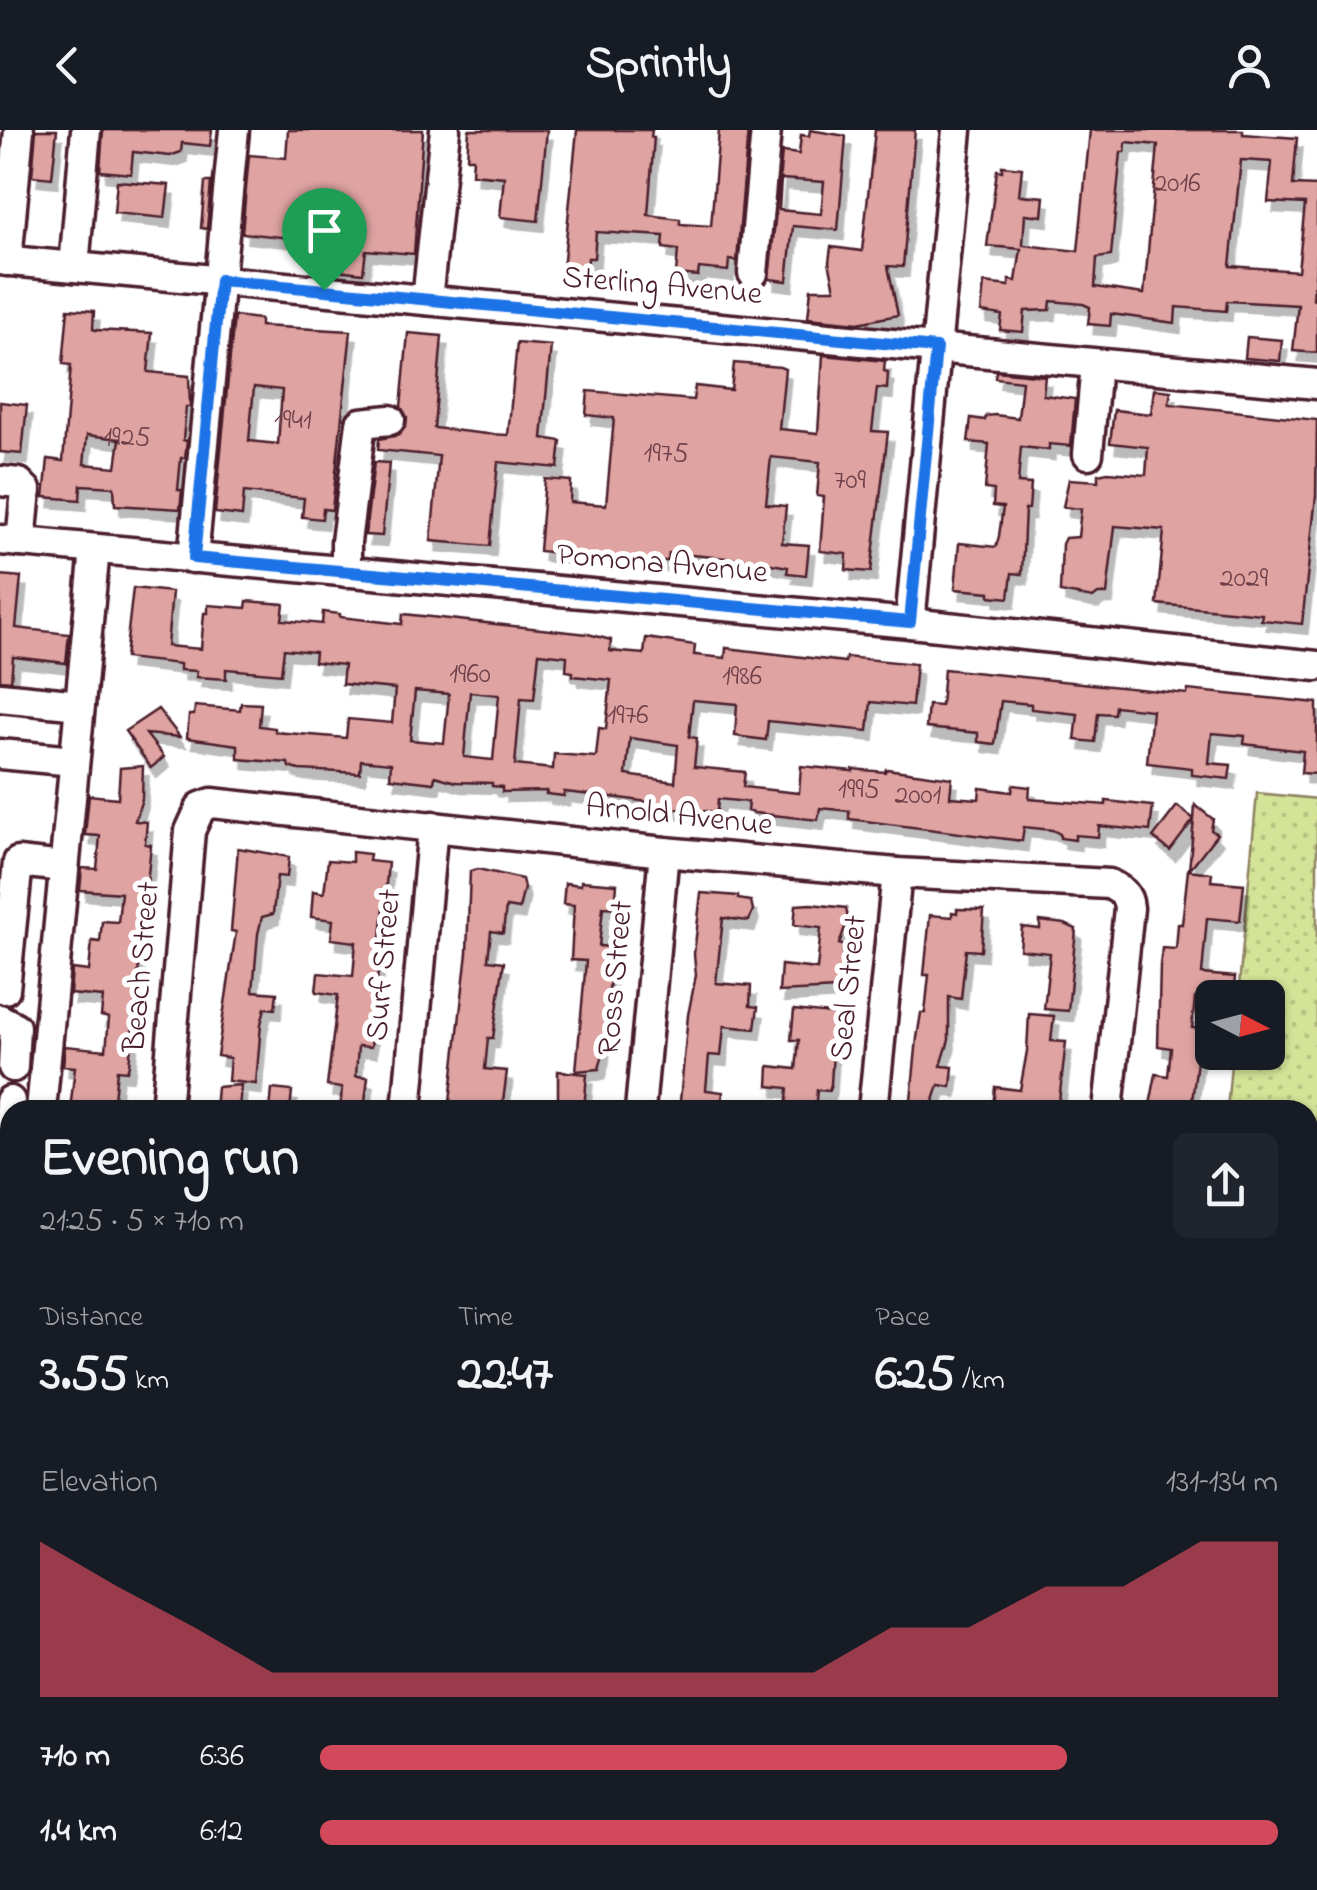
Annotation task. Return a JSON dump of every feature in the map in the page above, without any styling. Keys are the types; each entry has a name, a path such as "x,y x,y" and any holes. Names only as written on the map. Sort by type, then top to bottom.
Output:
{"street":[{"path":"3,260 20,130"},
{"path":"74,267 86,130"},
{"path":"194,558 234,130"},
{"path":"428,300 445,130"},
{"path":"753,273 766,130"},
{"path":"910,622 957,130"},
{"name":"Sterling Avenue","path":"3,260 1317,384"},
{"path":"1088,454 1096,364"},
{"path":"346,572 360,423 390,420"},
{"path":"0,481 19,483 26,490 10,541"},
{"name":"Pomona Avenue","path":"10,541 910,622 1317,666"},
{"path":"42,1100 95,549"},
{"path":"0,698 80,705"},
{"path":"0,754 74,761"},
{"name":"Arnold Avenue","path":"190,831 200,807 212,803 664,852 897,873 1109,884 1122,890 1128,899 1109,1100"},
{"name":"Surf Street","path":"407,1100 433,826"},
{"name":"Beach Street","path":"167,1100 190,831"},
{"name":"Ross Street","path":"641,1100 664,852"},
{"path":"5,989 18,862 64,867"},
{"name":"Seal Street","path":"874,1100 897,873"},
{"path":"0,1019 12,1022 14,1027 13,1067"}],"green space":[{"path":"1257,793 1317,799 1317,1100 1228,1100 1231,1070 1285,1070 1285,980 1240,980"}],"building":[{"path":"36,130 57,130 52,178 32,176"},
{"path":"103,130 212,130 210,146 182,143 181,152 170,156 133,152 131,174 100,171"},
{"path":"288,130 423,130 414,254 366,250 363,273 327,269 330,242 242,233 249,155 286,158"},
{"path":"469,130 547,130 538,221 500,217 504,177 472,174 473,158 467,158"},
{"path":"577,130 652,130 648,215 680,219 680,224 711,226 719,130 748,130 737,261 729,260 728,271 699,268 698,276 676,274 678,250 663,248 664,236 596,232 594,258 588,258 587,271 563,269"},
{"path":"810,130 846,136 838,230 793,226 787,281 769,279 782,152 799,154 801,135 809,136","holes":["781,179 824,182 821,214 779,210"]},
{"path":"875,130 915,130 903,267 888,266 898,315 858,323 808,318 811,289 835,289 829,262 831,247 862,251"},
{"path":"1090,130 1243,130 1243,134 1297,138 1293,185 1317,186 1313,299 1317,299 1317,353 1293,351 1298,305 1227,301 1226,311 1176,307 1175,323 1111,314 1110,326 1088,324 1090,307 1083,304 1051,301 1050,310 1025,311 1023,332 1000,330 1002,315 981,312 984,283 1009,286 1009,280 1016,281 1021,249 987,246 997,170 1002,171 1002,166 1022,168 1019,195 1044,197 1042,216 1025,214 1023,245 1078,251","holes":["1126,142 1158,145 1144,294 1095,287 1097,258 1111,256 1121,152 1125,152","1241,160 1272,162 1268,202 1305,204 1298,271 1230,266"]},
{"path":"117,181 169,185 165,218 114,213"},
{"path":"205,182 211,182 207,229 201,228"},
{"path":"68,309 94,311 93,329 152,333 148,372 189,376 190,407 186,407 183,440 187,441 178,490 182,490 180,509 115,505 114,487 81,485 80,500 44,497 48,459 63,461 71,365 63,364","holes":["87,435 120,439 116,467 84,464"]},
{"path":"234,316 260,319 260,326 351,331 332,510 323,509 322,519 302,517 304,498 244,492 242,516 215,513","holes":["254,387 282,390 278,444 249,441"]},
{"path":"408,333 442,336 434,428 487,434 508,435 517,343 551,346 542,438 561,441 558,468 498,462 490,546 431,541 439,456 378,450 379,439 399,435 406,426 407,417 401,407"},
{"path":"1247,337 1282,340 1280,361 1245,358"},
{"path":"823,355 885,361 884,371 888,372 887,389 877,388 872,431 888,432 871,572 846,570 847,554 820,551 824,497 817,496 820,462 771,457 766,504 786,506 782,543 809,545 806,575 787,573 788,567 749,560 669,553 668,561 627,561 539,551 545,479 571,481 570,502 606,505 614,418 586,415 588,391 693,400 695,386 731,390 734,363 780,367 785,369 779,429 818,433"},
{"path":"996,371 1045,376 1043,395 1075,399 1071,446 1049,444 1049,450 1021,447 1018,483 1031,484 1029,509 1025,509 1022,574 1012,573 1009,598 955,589 959,543 996,547 999,536 1003,507 993,506 994,490 985,489 989,444 968,442 971,418 1018,418 1022,381 995,378"},
{"path":"1154,389 1171,391 1169,404 1317,420 1316,496 1302,624 1261,620 1262,614 1157,604 1164,530 1115,526 1107,594 1093,598 1060,592 1062,544 1065,538 1078,537 1081,509 1063,507 1069,479 1098,481 1098,474 1108,472 1146,475 1148,447 1110,443 1114,410 1151,414"},
{"path":"0,402 27,405 22,454 0,452"},
{"path":"374,462 389,463 382,536 365,535"},
{"path":"0,575 21,577 16,628 69,634 66,663 13,657 11,681 0,680"},
{"path":"133,588 172,592 167,646 201,649 208,605 246,608 247,601 284,604 282,620 322,624 323,612 402,624 403,614 588,634 611,640 610,651 644,654 646,638 695,645 694,655 725,658 726,648 845,662 846,657 916,664 912,706 871,702 868,731 768,721 766,740 735,736 737,704 693,700 689,737 697,738 694,767 745,772 743,787 799,793 801,766 853,771 886,769 952,778 950,797 979,799 980,788 1012,792 1013,785 1030,787 1029,799 1153,806 1150,831 1099,826 1098,837 1075,835 1075,840 1060,838 1052,830 1024,827 1022,841 849,819 849,811 820,808 818,820 754,813 747,811 748,802 718,799 717,812 654,807 655,803 564,792 564,796 546,794 547,791 502,792 502,787 492,783 456,782 435,776 434,783 390,778 391,763 361,760 360,773 299,770 288,763 238,759 238,745 187,738 189,715 194,715 195,706 240,710 241,703 261,704 259,726 275,728 275,732 346,738 348,719 392,723 395,689 342,684 344,665 314,662 315,652 284,649 281,674 226,669 226,679 196,677 197,671 180,670 180,664 125,658","holes":["539,653 567,656 566,671 573,672 573,676 611,680 606,729 599,728 596,757 554,754 553,769 515,765 521,698 534,699","415,691 449,694 444,743 410,740","470,692 499,695 493,760 464,757","630,738 678,745 675,782 626,775"]},
{"path":"944,669 1317,703 1317,774 1301,773 1303,751 1244,744 1245,736 1212,733 1209,763 1231,765 1229,779 1192,775 1192,768 1147,763 1152,710 1115,706 1114,714 1098,713 1095,742 1075,740 1078,714 1001,701 995,744 978,742 978,733 926,728 928,705 941,706"},
{"path":"158,709 180,737 146,734 164,757 151,768 125,731"},
{"path":"143,766 142,799 135,821 147,822 145,844 151,845 129,1065 127,1071 117,1070 114,1100 71,1100 75,1067 63,1066 65,1046 106,1050 109,1018 101,1016 103,997 70,994 72,969 89,971 92,941 100,942 102,921 118,922 121,893 80,890 82,868 97,869 100,836 85,835 89,795 118,798 120,768"},
{"path":"1195,805 1213,819 1211,830 1217,834 1189,870"},
{"path":"1177,806 1194,819 1170,851 1153,837"},
{"path":"238,848 289,857 287,877 277,876 273,914 262,917 258,934 253,991 277,993 275,1009 265,1008 261,1024 256,1084 228,1081 230,1058 217,1056 236,932 231,931"},
{"path":"352,852 370,854 369,861 388,863 371,1047 358,1046 356,1076 368,1077 365,1100 341,1100 342,1088 327,1086 338,995 316,992 318,973 353,976 356,942 331,939 333,920 311,917 313,891 324,893 328,860 352,862"},
{"path":"478,869 522,879 524,888 519,909 506,907 503,933 491,931 488,960 504,962 485,1069 507,1071 503,1100 450,1100 467,953 470,871"},
{"path":"1188,870 1212,873 1211,881 1244,884 1240,921 1207,918 1202,974 1235,977 1195,980 1192,1100 1151,1100 1156,1074 1168,1076 1171,1048 1158,1046 1160,965 1162,948 1176,949 1178,924 1182,924"},
{"path":"581,881 617,884 615,908 603,907 599,946 613,947 603,1054 599,1069 576,1071 586,961 571,960 574,905 563,904 565,883 581,885"},
{"path":"701,893 751,901 749,921 723,918 716,983 751,986 750,1006 758,1007 755,1029 724,1026 721,1056 709,1055 706,1090 723,1092 722,1100 680,1100 696,975 694,954"},
{"path":"796,905 846,908 848,919 839,944 843,945 842,974 837,989 779,992 781,965 817,969 821,928 794,925"},
{"path":"957,909 984,910 981,951 966,950 961,999 949,997 949,1040 941,1066 953,1067 951,1087 939,1085 934,1100 911,1100 929,975 924,975 930,915 952,917 952,912 957,913"},
{"path":"1040,921 1076,929 1068,1011 1044,1009 1050,953 1020,950 1022,927 1040,929"},
{"path":"794,1010 840,1015 838,1037 834,1036 831,1084 829,1091 817,1090 816,1100 787,1100 788,1088 768,1086 769,1066 796,1069 799,1040 791,1040"},
{"path":"1029,1014 1054,1016 1051,1041 1066,1042 1059,1100 994,1100 995,1087 1020,1090"},
{"path":"558,1071 587,1074 585,1100 558,1100"},
{"path":"241,1085 240,1100 216,1100 217,1087"},
{"path":"272,1089 292,1091 291,1100 271,1100"}],"route":[{"path":"220,280 324,290 936,348 910,622 194,558 220,280"}]}
